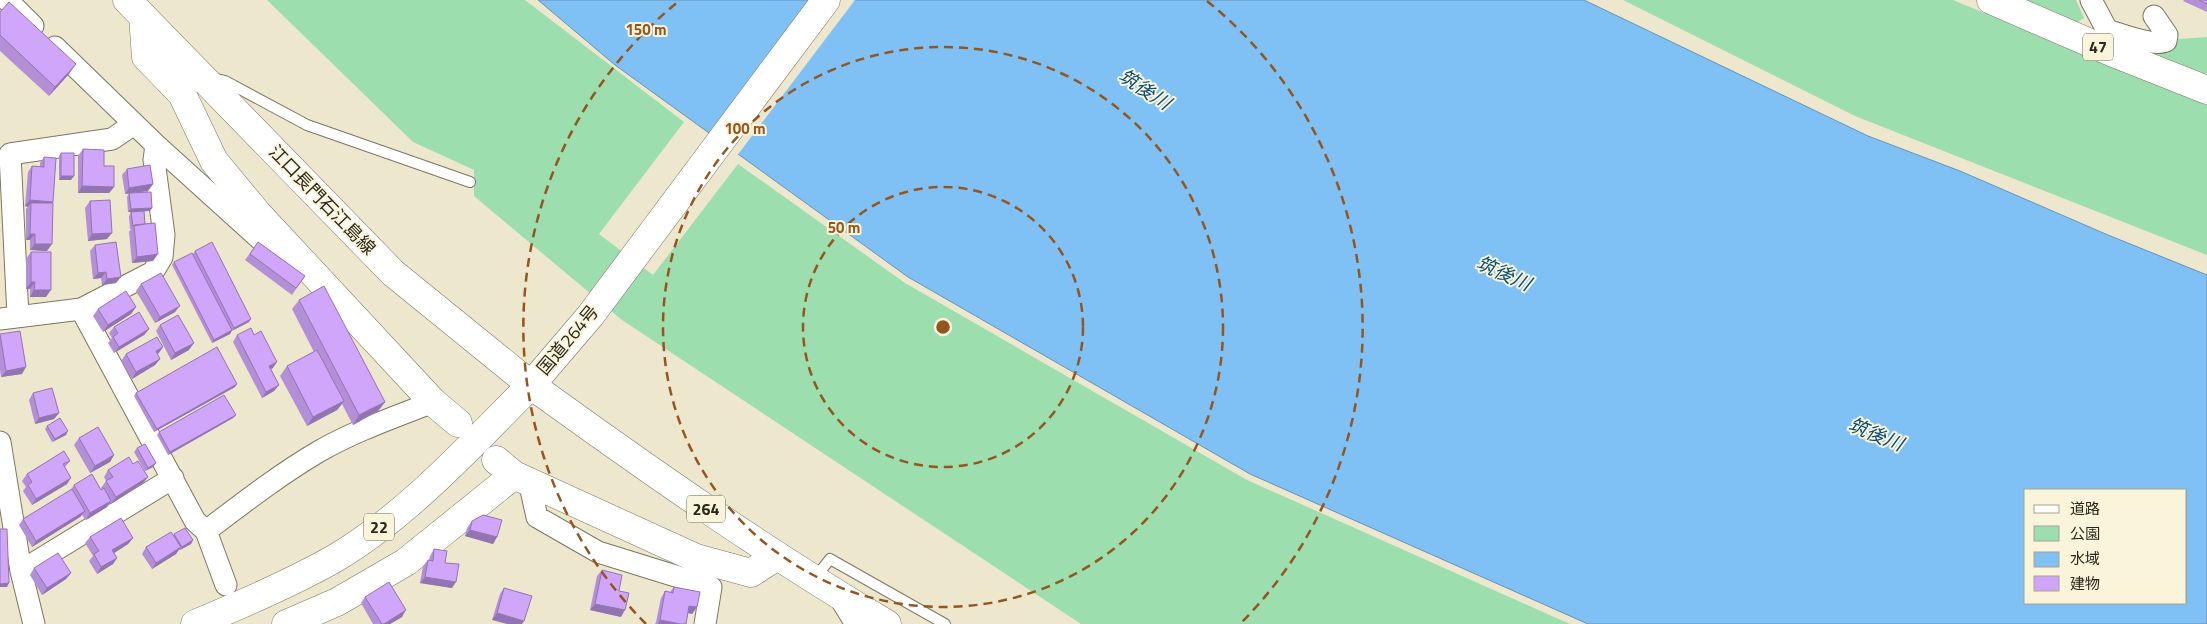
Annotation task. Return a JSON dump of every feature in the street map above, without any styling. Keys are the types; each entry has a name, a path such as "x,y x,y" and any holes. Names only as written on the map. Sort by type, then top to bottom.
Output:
{"main road":[{"name":"国道264号","path":"826,0 590,316 531,385 653,473 814,581 887,624"},
{"name":"47","path":"1991,0 2109,41 2207,90"},
{"name":"江口長門石江島線","path":"135,8 393,273 531,385"},
{"path":"135,8 146,57 182,94 214,161 258,214 302,259 433,402 458,423"},
{"name":"22","path":"195,624 252,600 333,559 399,513 531,385"},
{"path":"286,624 337,602 406,562 513,472 696,558 751,572 777,556"}],"street":[{"path":"7,0 156,145 260,239 302,259"},
{"path":"2091,0 2109,41 2142,40 2162,43 2166,41 2167,35 2154,16"},
{"path":"134,124 112,139 10,154 9,318 81,309 153,272 162,257 164,235 154,160 156,145"},
{"path":"81,309 195,520 206,530 226,585"},
{"path":"206,530 268,484 319,451 359,431 433,402"},
{"path":"0,442 21,571 34,624"},
{"path":"513,472 537,517 598,552 710,588 705,624"},
{"path":"21,571 173,478"},
{"path":"838,595 856,624"}],"lane":[{"path":"200,75 226,81 307,125 470,182"},
{"path":"814,581 830,559 945,624"}],"green space":[{"path":"267,0 525,0 684,122 599,234 653,275 738,164 905,283 1247,480 1570,624 1081,624 622,320 474,196 474,170 413,142"},
{"path":"1623,0 1953,0 2207,105 2207,255 1855,116"},
{"path":"2019,0 2076,0 2084,18 2075,24"},
{"path":"2207,37 2207,78 2146,53 2174,49 2179,39"}],"water":[{"name":"筑後川","path":"538,0 1584,0 1868,136 1960,171 2108,235 2207,275 2207,624 1588,624 1250,474 908,277 615,65"}],"pier":[{"path":"813,0 855,0 736,157 710,138"}],"building":[{"path":"2199,0 2207,0 2207,4"},
{"path":"9,2 76,64 55,87 0,35 0,12"},
{"path":"83,149 104,150 104,166 114,166 114,187 82,186"},
{"path":"61,153 74,153 74,176 61,176"},
{"path":"44,157 56,158 53,202 30,200 32,166 44,167"},
{"path":"150,165 153,184 129,188 127,169"},
{"path":"151,192 152,208 131,209 129,193"},
{"path":"110,200 112,233 92,234 90,201"},
{"path":"31,203 53,203 52,244 35,244 35,234 30,234"},
{"path":"144,211 145,224 133,226 131,212"},
{"path":"155,223 158,254 137,257 134,225"},
{"path":"116,242 121,277 107,279 106,272 98,273 95,245"},
{"path":"212,242 251,319 234,328 195,251"},
{"path":"258,242 305,276 296,288 250,254"},
{"path":"31,252 51,252 51,290 34,290 35,282 31,282"},
{"path":"192,253 232,330 214,340 174,262"},
{"path":"161,273 180,306 160,317 141,284"},
{"path":"324,286 385,402 359,415 299,300"},
{"path":"126,291 136,307 108,325 98,309"},
{"path":"139,312 149,329 119,347 113,337 118,333 114,327"},
{"path":"178,315 194,343 175,353 160,325"},
{"path":"251,328 254,335 261,331 277,362 269,366 279,385 266,392 237,335"},
{"path":"20,331 26,367 6,371 0,334"},
{"path":"157,337 163,347 156,351 160,359 136,372 126,354"},
{"path":"217,347 237,384 157,429 136,393"},
{"path":"317,350 344,401 313,417 287,366"},
{"path":"52,388 59,413 39,418 33,393"},
{"path":"224,395 236,415 170,452 159,432"},
{"path":"60,418 68,431 55,439 47,426"},
{"path":"98,427 114,455 95,466 79,438"},
{"path":"145,444 156,463 148,468 137,448"},
{"path":"64,451 70,461 63,464 71,478 36,499 28,485 32,482 27,474"},
{"path":"129,457 133,464 138,461 148,477 116,497 106,481 113,477 108,470"},
{"path":"92,474 101,490 104,488 111,501 90,513 74,485"},
{"path":"72,489 85,511 36,541 23,519"},
{"path":"483,515 502,520 497,537 470,530 472,521"},
{"path":"121,518 133,538 112,550 117,558 101,567 94,554 99,551 90,537"},
{"path":"185,528 193,540 182,547 174,534"},
{"path":"0,529 7,529 9,583 0,584"},
{"path":"171,532 181,547 156,563 146,547"},
{"path":"434,549 447,551 445,563 459,564 456,582 425,577 428,560 433,561"},
{"path":"58,553 71,573 47,588 34,568"},
{"path":"602,570 622,575 619,591 629,593 625,610 595,604"},
{"path":"389,582 406,610 382,624 365,597"},
{"path":"674,587 700,592 697,607 689,606 686,624 660,620 665,591 673,593"},
{"path":"504,588 532,596 524,621 497,613"}]}
